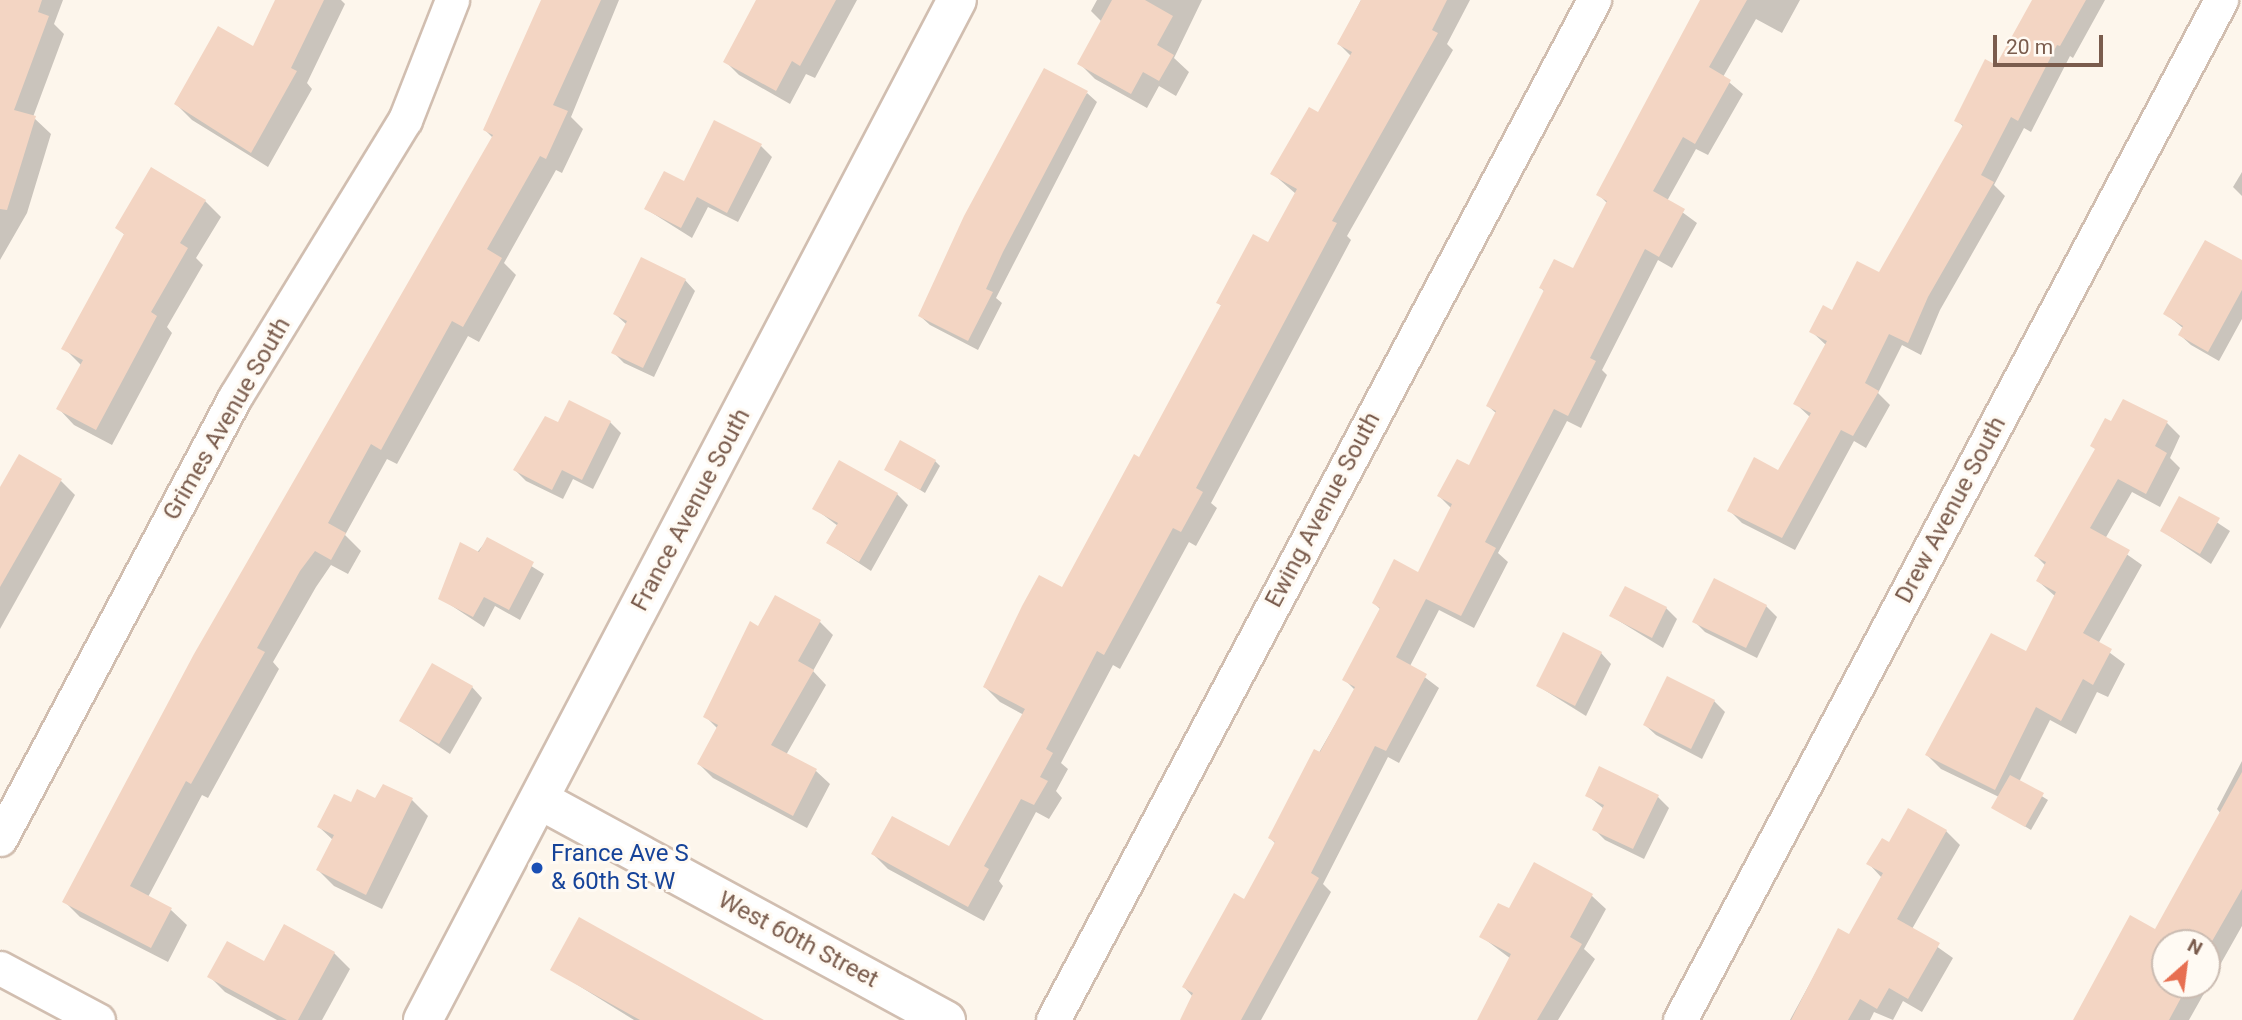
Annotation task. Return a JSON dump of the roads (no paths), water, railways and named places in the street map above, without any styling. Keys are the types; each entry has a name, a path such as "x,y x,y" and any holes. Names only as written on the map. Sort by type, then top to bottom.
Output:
{"main road":[{"name":"France Avenue South","path":"423,1020 957,0"},
{"name":"West 60th Street","path":"540,800 946,1020"}],"street":[{"name":"Grimes Avenue South","path":"0,839 235,397 405,120 452,0"},
{"name":"Ewing Avenue South","path":"1053,1020 1594,0"},
{"name":"Drew Avenue South","path":"1680,1020 2221,0"},
{"path":"0,968 98,1020"}],"place":[{"name":"France Ave S & 60th St W","path":"537,868"}]}
